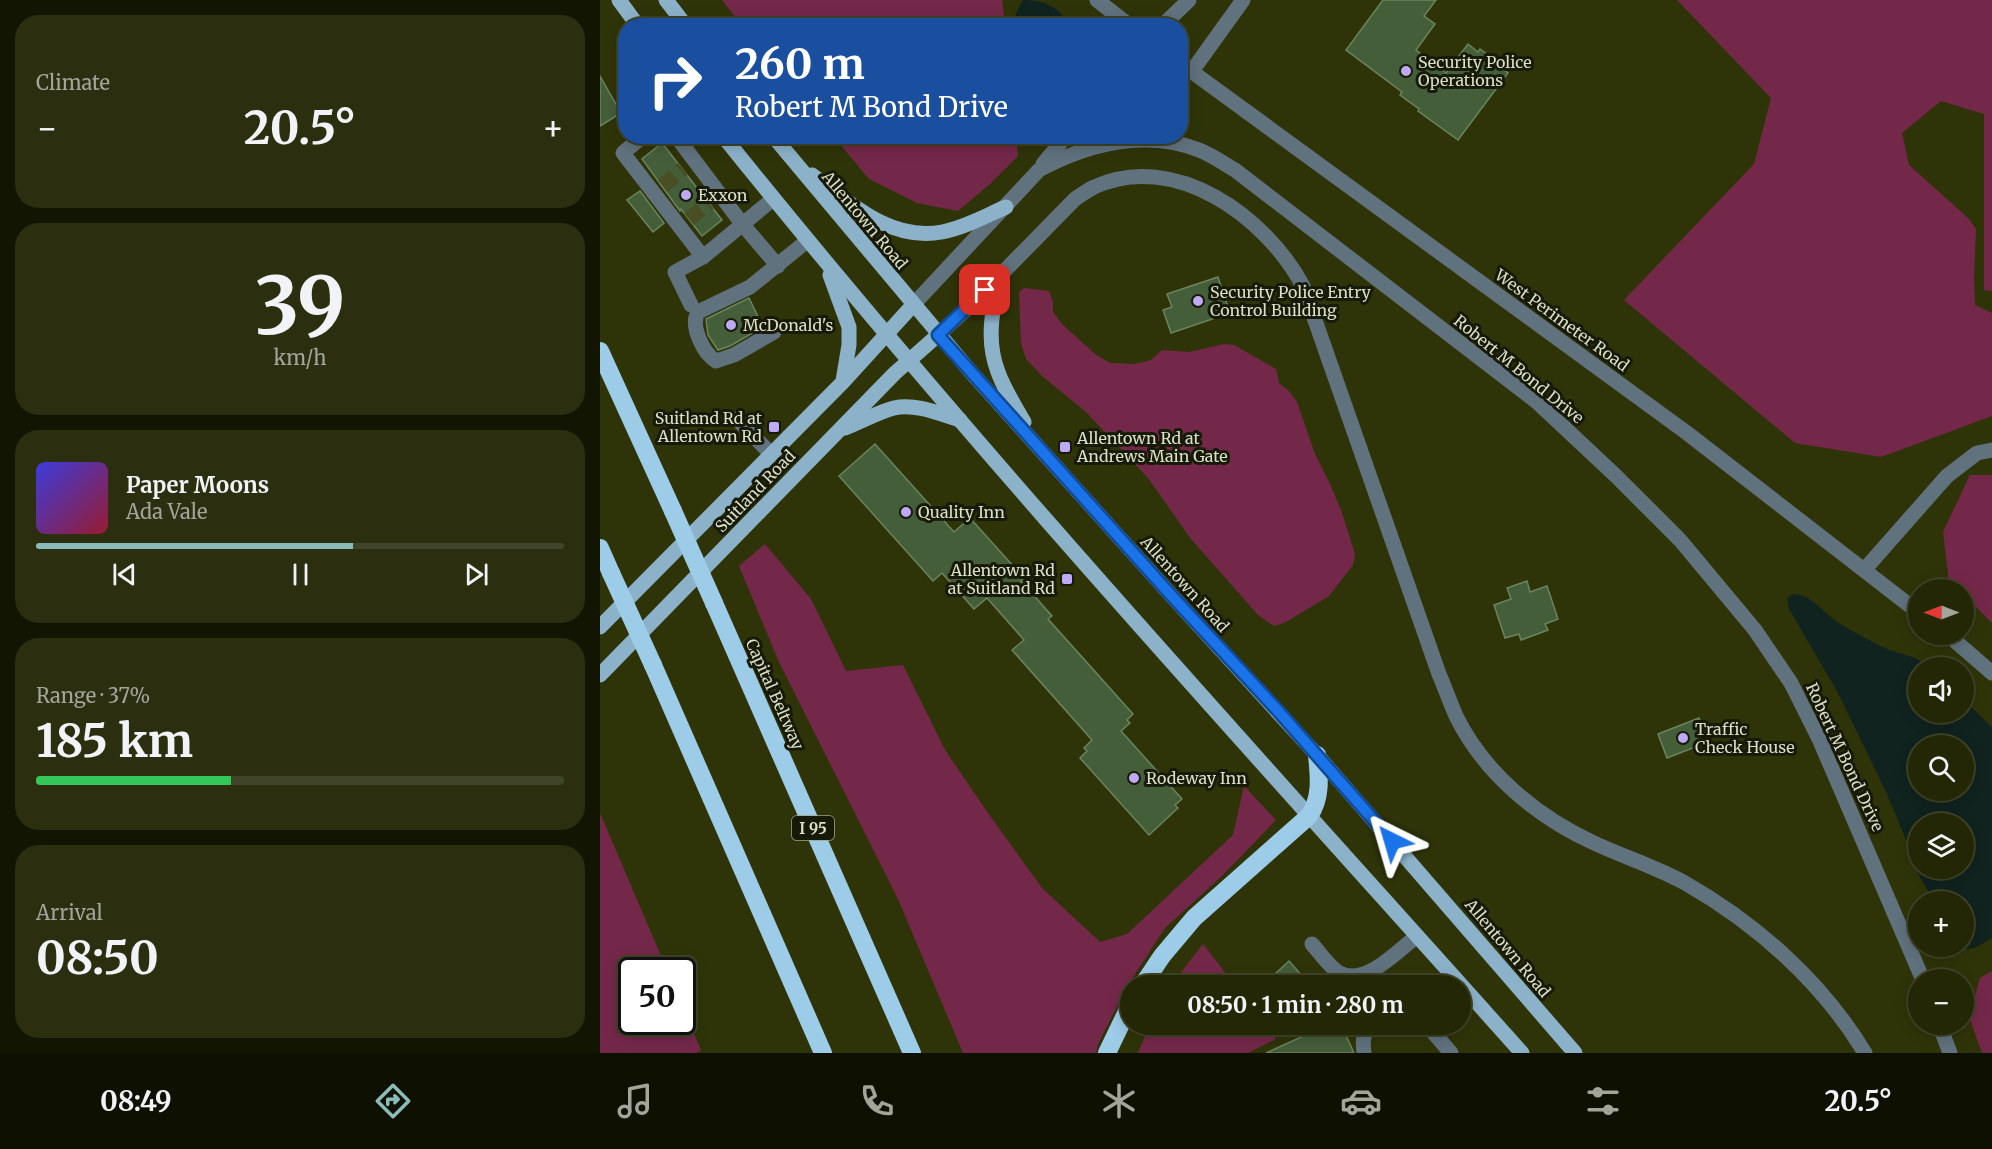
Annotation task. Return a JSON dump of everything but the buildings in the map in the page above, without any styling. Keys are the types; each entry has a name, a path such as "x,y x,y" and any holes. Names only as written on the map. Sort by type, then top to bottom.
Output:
{"highway":[{"name":"Capital Beltway","path":"600,351 714,603 912,1053"},
{"path":"600,548 823,1053"},
{"path":"1150,975 1172,943 1194,918 1309,816 1317,799 1317,755"},
{"path":"1107,1053 1120,1026"}],"main road":[{"path":"619,0 632,18"},
{"path":"666,0 680,18"},
{"path":"729,144 825,263 1030,504 1522,1053"},
{"name":"Allentown Road","path":"779,144 938,335 1317,755 1575,1053"},
{"path":"792,161 864,213 903,232 916,234 941,232 1006,207"},
{"path":"825,263 849,327 848,355 843,382"},
{"path":"1001,274 992,315 992,351 1000,377 1035,444"},
{"name":"Suitland Road","path":"600,627 770,453 843,382 913,305"},
{"name":"Suitland Road","path":"600,675 839,430 938,335"},
{"path":"839,430 885,411 906,407 960,420"}],"street":[{"path":"1097,0 1120,18"},
{"path":"1170,18 1189,0"},
{"path":"1188,65 1243,0"},
{"name":"West Perimeter Road","path":"1188,68 1687,433 1908,604"},
{"path":"633,144 622,153 658,190 684,223 703,257"},
{"path":"680,144 689,165 715,199 743,225 776,268"},
{"path":"1039,170 1060,144"},
{"name":"Robert M Bond Drive","path":"913,305 1039,170 1057,160 1107,144"},
{"name":"Robert M Bond Drive","path":"1177,144 1200,150 1235,170 1537,402 1680,540 1755,630 1791,683 1821,741 1918,969"},
{"path":"938,335 969,307 1075,199 1093,187 1118,179 1161,177 1202,189 1221,200 1273,241 1291,264 1303,286 1439,674 1457,717 1484,759 1511,789 1552,821 1594,843 1654,867 1733,913 1778,950 1816,987 1865,1053"},
{"path":"691,305 675,272 703,257 773,199"},
{"path":"774,332 734,355 716,361 711,358 705,348 694,324 698,312 750,287 807,241"},
{"path":"737,419 770,453"},
{"path":"1865,569 1947,476 1977,453 1992,450"},
{"path":"1959,645 1992,674"},
{"path":"1377,975 1417,936"},
{"path":"1312,944 1333,969 1344,975"},
{"path":"1364,1035 1362,1041 1364,1053"},
{"path":"1435,1035 1451,1053"},
{"path":"1943,1035 1950,1053"}],"shaded area":[{"path":"722,0 1002,0 1004,18 736,18"},
{"path":"1677,0 1992,0 1992,291 1984,290 1984,114 1941,101 1902,133 1909,165 1968,218 1976,229 1975,305 1992,313 1992,416 1881,457 1795,443 1624,300 1754,164 1771,98"},
{"path":"840,144 1017,144 1018,156 958,211 917,203 869,179"},
{"path":"1024,288 1049,291 1053,302 1053,312 1062,324 1095,354 1110,363 1135,364 1151,360 1162,350 1189,352 1224,344 1234,345 1276,369 1279,383 1297,402 1315,454 1341,510 1355,554 1353,565 1329,596 1286,622 1274,626 1258,615 1191,539 1148,478 1086,412 1042,376 1026,359 1021,343 1019,292"},
{"path":"1970,475 1992,475 1992,623 1974,605 1974,579 1949,579 1943,532"},
{"path":"765,544 811,599 846,671 903,665 945,750 988,813 1042,888 1100,942 1127,934 1233,835 1244,786 1276,820 1223,875 1165,928 1134,975 1120,975 1120,1001 1098,1044 1096,1053 963,1053 898,899 779,662 739,566"},
{"path":"600,813 661,957 618,957 618,1035 695,1035 701,1050 697,1053 600,1053"},
{"path":"1203,944 1227,975 1179,975"},
{"path":"1992,971 1992,1053 1982,1053 1974,1031 1974,999 1980,978"},
{"path":"1145,1035 1273,1035 1276,1039 1248,1053 1138,1053"}],"water":[{"path":"1023,0 1038,1 1050,5 1065,18 1016,18"},
{"path":"1792,594 1805,597 1833,619 1856,633 1885,648 1911,657 1908,657 1908,723 1974,723 1974,710 1992,727 1992,938 1974,948 1974,891 1928,891 1922,879 1974,879 1974,813 1908,813 1908,845 1887,794 1838,693 1789,609 1787,599"}],"tunnel":[{"path":"663,186 683,169"},
{"path":"689,219 709,203"}],"place":[{"name":"Security Police Operations","path":"1406,71"},
{"name":"Exxon","path":"686,195"},
{"name":"Security Police Entry Control Building","path":"1198,301"},
{"name":"McDonald's","path":"731,325"},
{"name":"Suitland Rd at Allentown Rd","path":"774,427"},
{"name":"Allentown Rd at Andrews Main Gate","path":"1065,447"},
{"name":"Quality Inn","path":"906,512"},
{"name":"Allentown Rd at Suitland Rd","path":"1067,579"},
{"name":"Traffic Check House","path":"1683,738"},
{"name":"Rodeway Inn","path":"1134,778"}],"route":[{"path":"985,290 938,335 1279,712 1392,841"}]}
